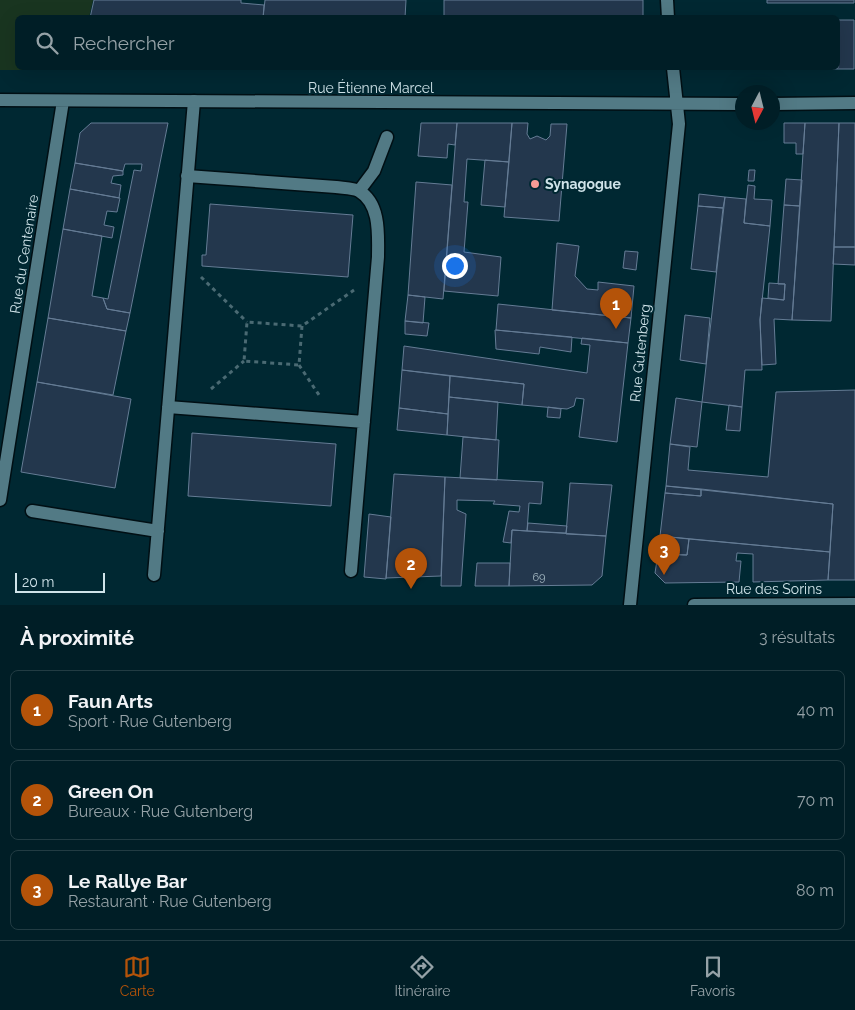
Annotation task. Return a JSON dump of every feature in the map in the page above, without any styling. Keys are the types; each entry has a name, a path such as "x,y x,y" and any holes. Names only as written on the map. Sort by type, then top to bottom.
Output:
{"street":[{"path":"667,0 668,15"},
{"name":"Rue Gutenberg","path":"630,605 679,124 673,70"},
{"name":"Rue Étienne Marcel","path":"0,100 735,104"},
{"name":"Rue du Centenaire","path":"0,500 63,101"},
{"path":"154,575 194,102"},
{"path":"780,104 855,103"},
{"path":"359,191 374,171 387,137"},
{"path":"187,176 336,187 359,191 373,207 378,225 376,274 351,571"},
{"path":"168,407 364,422"},
{"path":"32,511 158,531"},
{"name":"Rue des Sorins","path":"694,605 855,604"}],"path":[{"path":"181,258 247,322 302,326 376,274"},
{"path":"244,361 247,322"},
{"path":"302,326 299,365 336,419"},
{"path":"188,409 244,361 299,365"}],"green space":[{"path":"0,0 93,0 89,15 15,15 15,70 0,70"}],"building":[{"path":"94,0 241,0 241,3 264,5 263,15 91,15"},
{"path":"265,0 406,0 405,15 263,15"},
{"path":"444,0 643,0 643,15 444,15"},
{"path":"767,0 854,0 854,3 767,3"},
{"path":"840,20 854,20 854,69 840,69"},
{"path":"91,123 168,123 130,313 107,309 103,298 108,299 134,170 141,171 142,164 125,164 123,171 75,163 80,133"},
{"path":"421,123 457,123 455,145 448,144 447,158 418,156"},
{"path":"457,123 512,123 509,162 467,159 464,202 468,202 464,252 501,257 498,296 444,291"},
{"name":"Synagogue","path":"512,123 528,123 527,134 530,139 537,136 546,140 550,136 551,124 567,124 559,221 504,217"},
{"path":"784,123 805,123 803,154 796,154 796,143 784,143"},
{"path":"805,123 839,123 831,321 792,320"},
{"path":"839,123 855,123 855,247 834,247"},
{"path":"485,160 509,162 505,207 481,205"},
{"path":"75,163 123,171 123,175 113,176 111,183 121,185 119,198 70,189"},
{"path":"749,170 755,170 754,181 748,181"},
{"path":"786,179 802,180 800,206 784,205"},
{"path":"416,182 452,185 443,299 408,295"},
{"path":"748,185 755,186 754,199 772,200 770,226 744,223"},
{"path":"70,189 120,198 117,212 107,211 104,225 114,227 112,238 63,229"},
{"path":"699,194 725,197 723,208 698,206"},
{"path":"725,197 746,199 744,223 770,226 760,320 762,370 745,370 742,407 702,402"},
{"path":"210,204 353,215 348,277 202,266 202,255 206,255"},
{"path":"784,205 800,206 792,320 774,319 776,364 762,365 760,320 762,298 784,300 785,284 778,284"},
{"path":"698,206 723,208 716,272 691,269"},
{"path":"63,229 102,236 92,296 103,298 107,309 130,313 126,331 48,318"},
{"path":"557,243 579,246 575,276 587,289 598,290 598,282 634,286 631,318 552,310"},
{"path":"834,247 855,247 855,265 833,264"},
{"path":"625,251 638,252 636,270 623,268"},
{"path":"769,283 785,284 784,300 768,298"},
{"path":"408,295 425,297 423,323 405,321"},
{"path":"498,304 631,318 628,343 496,330"},
{"path":"685,315 710,318 706,364 680,360"},
{"path":"48,318 126,331 113,395 37,382"},
{"path":"405,321 429,323 427,336 405,334"},
{"path":"495,330 572,337 571,352 540,347 539,354 496,349"},
{"path":"582,338 628,343 617,442 579,437 584,399 576,398 574,406 567,409 522,405 524,384 402,370 404,346 587,373 590,345 581,344"},
{"path":"402,370 450,376 448,414 399,408"},
{"path":"450,376 524,384 522,405 449,397"},
{"path":"37,382 131,399 115,488 21,472"},
{"path":"855,390 855,580 828,580 833,504 666,486 670,444 690,447 688,470 768,477 776,392"},
{"path":"449,397 498,402 496,440 447,435"},
{"path":"676,398 702,402 697,447 670,444"},
{"path":"729,405 742,407 740,431 726,430"},
{"path":"548,407 561,409 560,418 547,417"},
{"path":"399,408 448,414 447,435 397,430"},
{"path":"192,433 336,444 331,506 188,496"},
{"path":"463,437 499,440 497,480 460,478"},
{"path":"394,474 445,477 441,576 386,578"},
{"path":"445,477 543,482 541,504 529,503 527,531 512,530 511,543 503,542 509,511 519,512 520,506 493,504 495,501 457,500 457,510 466,514 461,586 441,586"},
{"path":"570,483 612,485 606,536 566,534"},
{"path":"666,486 701,489 701,496 665,493"},
{"path":"701,489 833,504 830,552 660,536 665,493 701,496"},
{"path":"369,514 391,517 386,579 364,577"},
{"path":"528,523 567,526 566,533 527,531"},
{"path":"512,530 606,536 602,576 592,585 509,586"},
{"path":"660,536 689,539 687,555 658,554"},
{"path":"689,539 830,552 828,580 753,582 753,554 737,553 736,561 741,561 739,582 665,583 655,573 658,554 687,555"},
{"path":"477,563 510,563 509,586 475,586"}],"place":[{"name":"Synagogue","path":"535,184"},
{"name":"Faun Arts","path":"616,329"},
{"name":"Le Rallye Bar","path":"664,575"},
{"name":"Green On","path":"411,589"}]}
